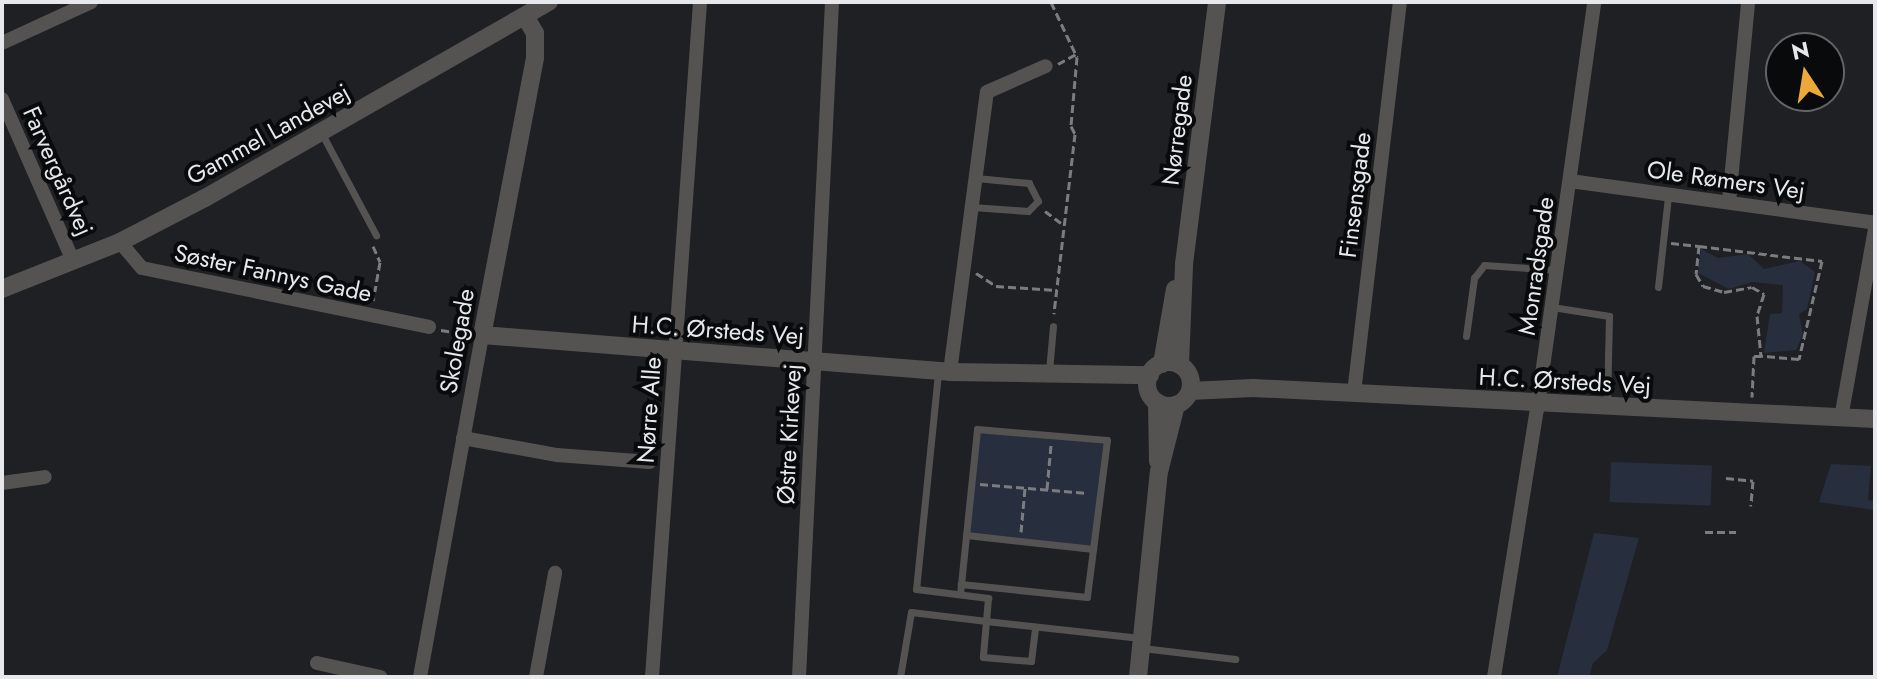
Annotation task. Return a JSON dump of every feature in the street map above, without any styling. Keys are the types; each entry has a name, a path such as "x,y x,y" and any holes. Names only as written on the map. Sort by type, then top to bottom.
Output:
{"street":[{"path":"2,43 91,2"},
{"name":"Gammel Landevej","path":"2,289 120,242 321,133 521,9 549,2"},
{"name":"Nørre Alle","path":"652,677 700,2"},
{"name":"Østre Kirkevej","path":"799,677 832,2"},
{"name":"Nørregade","path":"1138,677 1168,380 1217,2"},
{"name":"Finsensgade","path":"1354,393 1400,2"},
{"name":"Monradsgade","path":"1494,677 1538,404 1594,2"},
{"path":"1729,201 1748,2"},
{"name":"Skolegade","path":"420,677 535,58 535,33 521,9"},
{"path":"944,371 963,271 987,92 1046,66"},
{"name":"Farvergårdvej","path":"2,99 73,261"},
{"name":"Ole Rømers Vej","path":"1570,181 1729,201 1875,226 1841,418"},
{"name":"Søster Fannys Gade","path":"120,242 142,268 429,327"},
{"name":"H.C. Ørsteds Vej","path":"484,327 675,351 944,371 1168,380 1253,388 1538,404 1875,419"},
{"name":"Nørregade","path":"1159,472 1176,405 1168,380"},
{"name":"Nørre Alle","path":"463,438 557,455 650,462"},
{"path":"2,483 45,477"},
{"path":"536,677 555,573"},
{"path":"317,663 380,677"}],"lane":[{"path":"321,133 376,235"},
{"path":"972,207 1028,211 1035,203 1037,191 1029,183 976,178"},
{"path":"1658,287 1668,193"},
{"path":"1466,336 1474,278 1484,265 1557,270"},
{"path":"1552,307 1609,316 1607,407"},
{"path":"1049,376 1053,326"},
{"path":"944,371 916,589 988,598 983,657 1031,661 1035,627"},
{"path":"960,594 961,584 966,535 972,483 977,429 1107,440 1087,597 961,584"},
{"path":"966,535 1093,549"},
{"path":"900,677 911,612 1035,627 1235,659"}],"path":[{"path":"1051,2 1076,54 1075,134 1062,224 1053,326"},
{"path":"1046,66 1076,54"},
{"path":"1035,203 1062,224"},
{"path":"371,315 380,262 372,249 376,235"},
{"path":"1663,242 1822,261 1799,359 1754,356 1751,405"},
{"path":"1699,246 1696,274 1703,286 1724,292 1752,287 1764,294 1757,316 1761,356"},
{"path":"963,271 996,286 1056,290"},
{"path":"429,327 467,335 470,316 484,327"},
{"path":"1047,489 1052,435"},
{"path":"1726,478 1753,481 1751,506"},
{"path":"972,483 1100,494"},
{"path":"1020,541 1025,488"},
{"path":"1705,532 1736,532"}],"shaded area":[{"path":"1701,249 1718,258 1748,254 1764,269 1800,261 1815,272 1807,309 1799,314 1803,334 1796,350 1764,353 1770,314 1782,313 1783,285 1752,282 1729,289 1698,273"},
{"path":"977,429 1107,440 1097,547 968,536"},
{"path":"1611,462 1712,466 1711,506 1610,502"},
{"path":"1831,464 1871,466 1868,500 1875,501 1875,510 1819,502"},
{"path":"1594,533 1639,538 1607,650 1593,663 1589,677 1557,677"}]}
